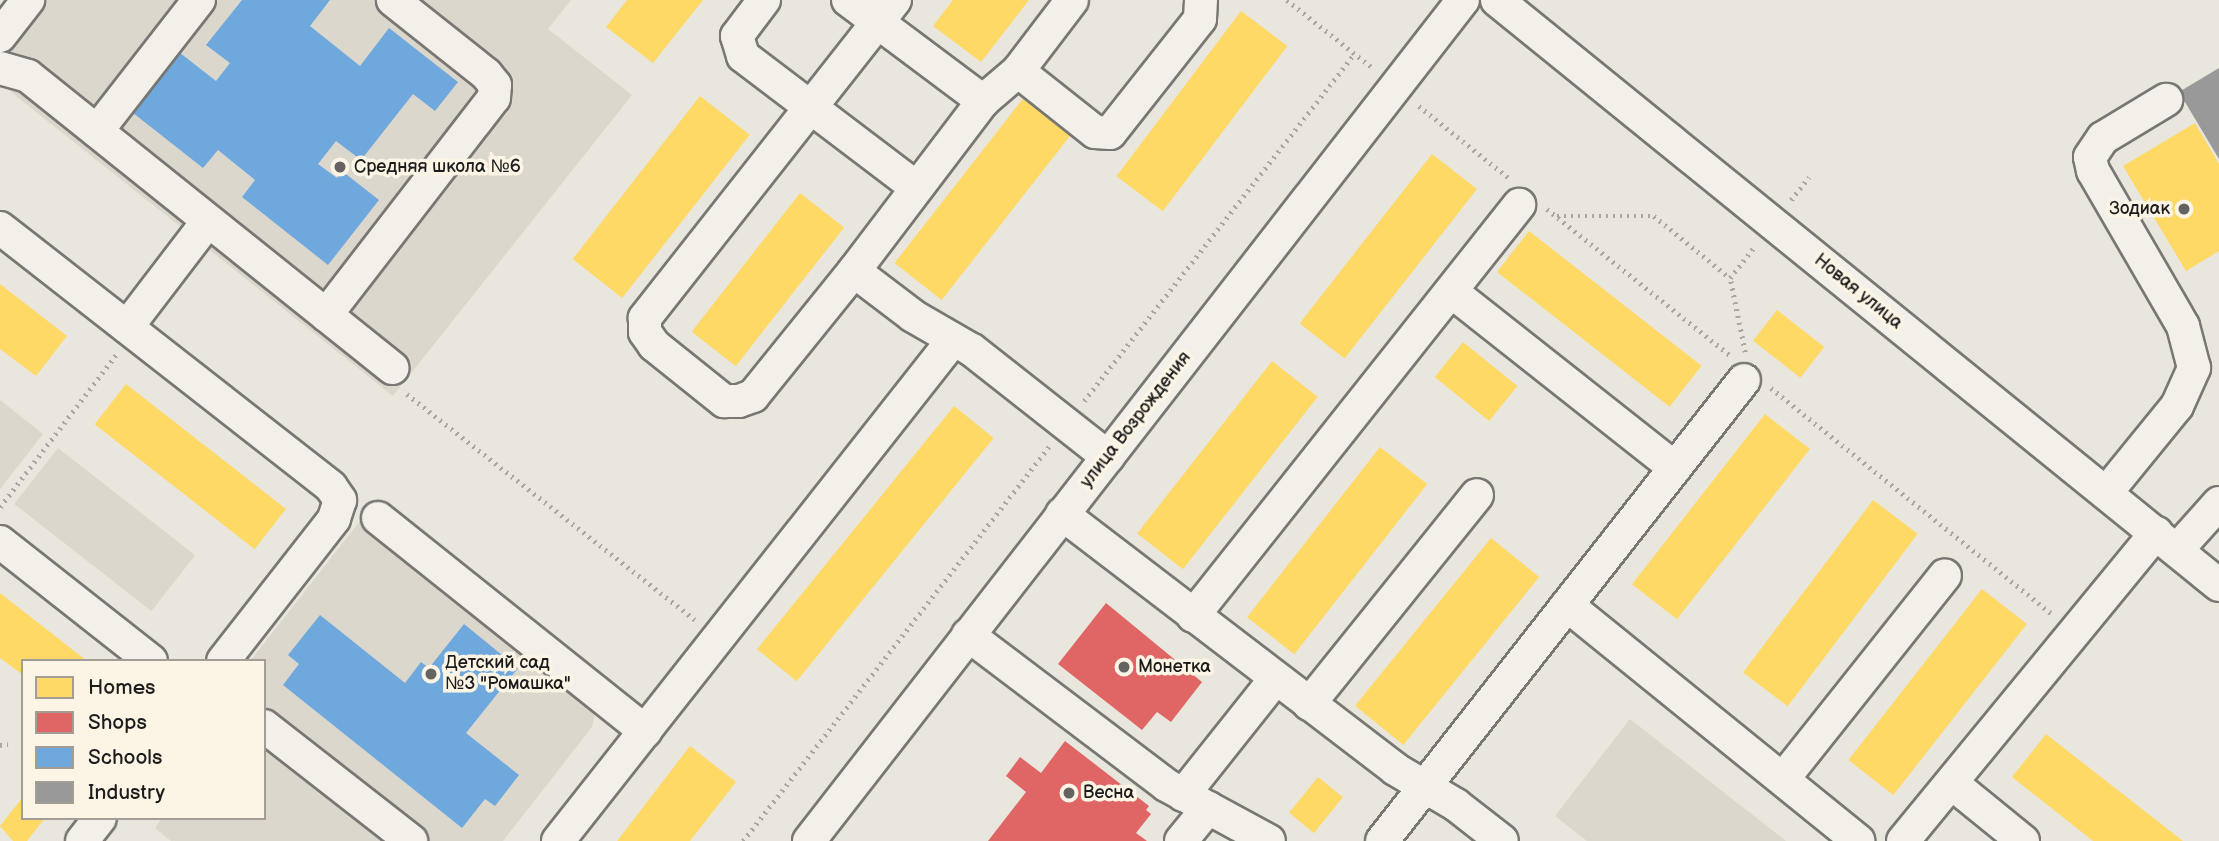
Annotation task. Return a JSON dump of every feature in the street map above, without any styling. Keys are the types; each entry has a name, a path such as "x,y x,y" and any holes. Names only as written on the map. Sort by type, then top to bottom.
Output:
{"street":[{"path":"0,36 28,0"},
{"path":"97,131 200,0"},
{"path":"326,315 495,98 495,85 486,74 393,0"},
{"path":"764,0 737,36 743,56 917,188"},
{"path":"848,0 886,11 983,101"},
{"path":"886,11 645,318 645,332 654,345 724,401 739,401 753,396 854,271 983,101 1018,71 1072,0"},
{"path":"1018,71 1095,132 1110,133 1200,19 1201,0"},
{"name":"улица Возрождения","path":"809,841 1463,0"},
{"name":"Новая улица","path":"1497,0 2219,585"},
{"path":"0,68 28,76 393,368"},
{"path":"2106,493 2177,406 2194,368 2183,326 2093,171 2090,157 2103,138 2166,100"},
{"path":"1194,616 1526,198"},
{"path":"131,330 208,221"},
{"path":"0,228 331,486 340,500 334,519 225,659"},
{"path":"854,271 953,340 972,350 1108,457"},
{"path":"1452,292 1675,468"},
{"path":"558,841 953,340"},
{"path":"1382,841 1675,468 1747,369"},
{"path":"1309,704 1477,495"},
{"path":"1903,841 1954,785 2075,633 2166,542 2219,503"},
{"path":"1062,514 1309,704 1502,841"},
{"path":"378,518 645,731"},
{"path":"0,542 148,659"},
{"path":"1783,779 1945,575"},
{"path":"1567,605 1858,841"},
{"path":"968,635 1195,801 1269,841"},
{"path":"1181,841 1195,801 1276,678"},
{"path":"266,728 411,841"},
{"path":"1954,785 2023,841"},
{"path":"82,841 98,820"}],"path":[{"path":"1287,0 1526,198 1556,216 2075,633"},
{"path":"1730,278 1809,177"},
{"path":"1556,216 1654,216 1730,278 1747,369"},
{"path":"0,507 131,330"},
{"path":"393,368 395,385 718,638"},
{"path":"0,745 8,744"}],"shaded area":[{"name":"Средняя школа №6","path":"48,0 571,0 548,29 632,95 393,396 1,84 7,52"},
{"path":"496,114 566,171 413,359 343,303"},
{"path":"0,400 43,434 0,489"},
{"path":"58,448 195,555 151,611 14,504"},
{"name":"Детский сад №3 \"Ромашка\"","path":"378,498 614,687 596,710 592,727 503,841 171,841 155,828 161,820 266,820 266,659 252,659"},
{"path":"1630,719 1786,841 1587,841 1555,816"}],"building: Homes":[{"path":"627,0 703,0 653,63 606,27"},
{"path":"953,0 1029,0 981,62 933,26"},
{"path":"1241,11 1287,46 1163,211 1116,176"},
{"path":"700,96 750,135 622,298 573,259"},
{"path":"1025,96 1072,133 942,300 894,263"},
{"name":"Зодиак","path":"2195,123 2219,164 2219,251 2186,271 2123,166"},
{"path":"1432,154 1477,189 1345,359 1300,323"},
{"path":"800,193 844,227 736,366 692,332"},
{"path":"1529,231 1702,366 1670,407 1497,272"},
{"path":"0,284 67,336 36,376 0,349"},
{"path":"1777,310 1824,347 1800,378 1753,341"},
{"path":"1463,342 1517,386 1489,421 1435,377"},
{"path":"1272,361 1318,397 1183,569 1137,534"},
{"path":"126,384 286,509 255,549 95,424"},
{"path":"954,406 994,438 797,681 757,649"},
{"path":"1765,414 1810,449 1677,619 1632,584"},
{"path":"1380,447 1427,484 1294,654 1247,617"},
{"path":"1873,500 1918,534 1788,706 1743,673"},
{"path":"1491,538 1539,577 1403,745 1355,706"},
{"path":"1982,589 2027,624 1893,795 1848,760"},
{"path":"0,593 84,659 21,659 21,674 0,658"},
{"path":"2046,734 2183,841 2093,841 2012,777"},
{"path":"690,746 736,782 690,841 617,841"},
{"path":"1318,777 1343,797 1314,833 1289,813"},
{"path":"21,800 21,820 43,820 27,841 13,841 0,826"}],"building: Shops":[{"name":"Монетка","path":"1106,603 1202,682 1171,722 1157,712 1142,730 1058,664"},
{"path":"1065,741 1149,806 1146,810 1151,814 1136,833 1147,841 988,841 1026,792 1006,776 1020,757 1041,773"}],"building: Schools":[{"path":"242,0 330,0 310,26 360,66 389,28 458,82 435,111 413,94 361,160 336,141 318,164 337,178 342,171 379,200 328,265 242,197 255,180 218,150 203,168 128,109 175,49 216,81 230,63 206,45"},
{"path":"320,615 405,683 421,662 429,668 464,624 518,668 466,733 519,775 495,806 485,799 462,828 283,685 299,664 288,655"}],"building: Industry":[{"path":"2219,68 2219,159 2179,92"}],"place":[{"name":"Средняя школа №6","path":"340,167"},
{"name":"Зодиак","path":"2184,209"},
{"name":"Монетка","path":"1124,667"},
{"name":"Детский сад №3 \"Ромашка\"","path":"431,674"},
{"name":"Весна","path":"1069,793"}]}
